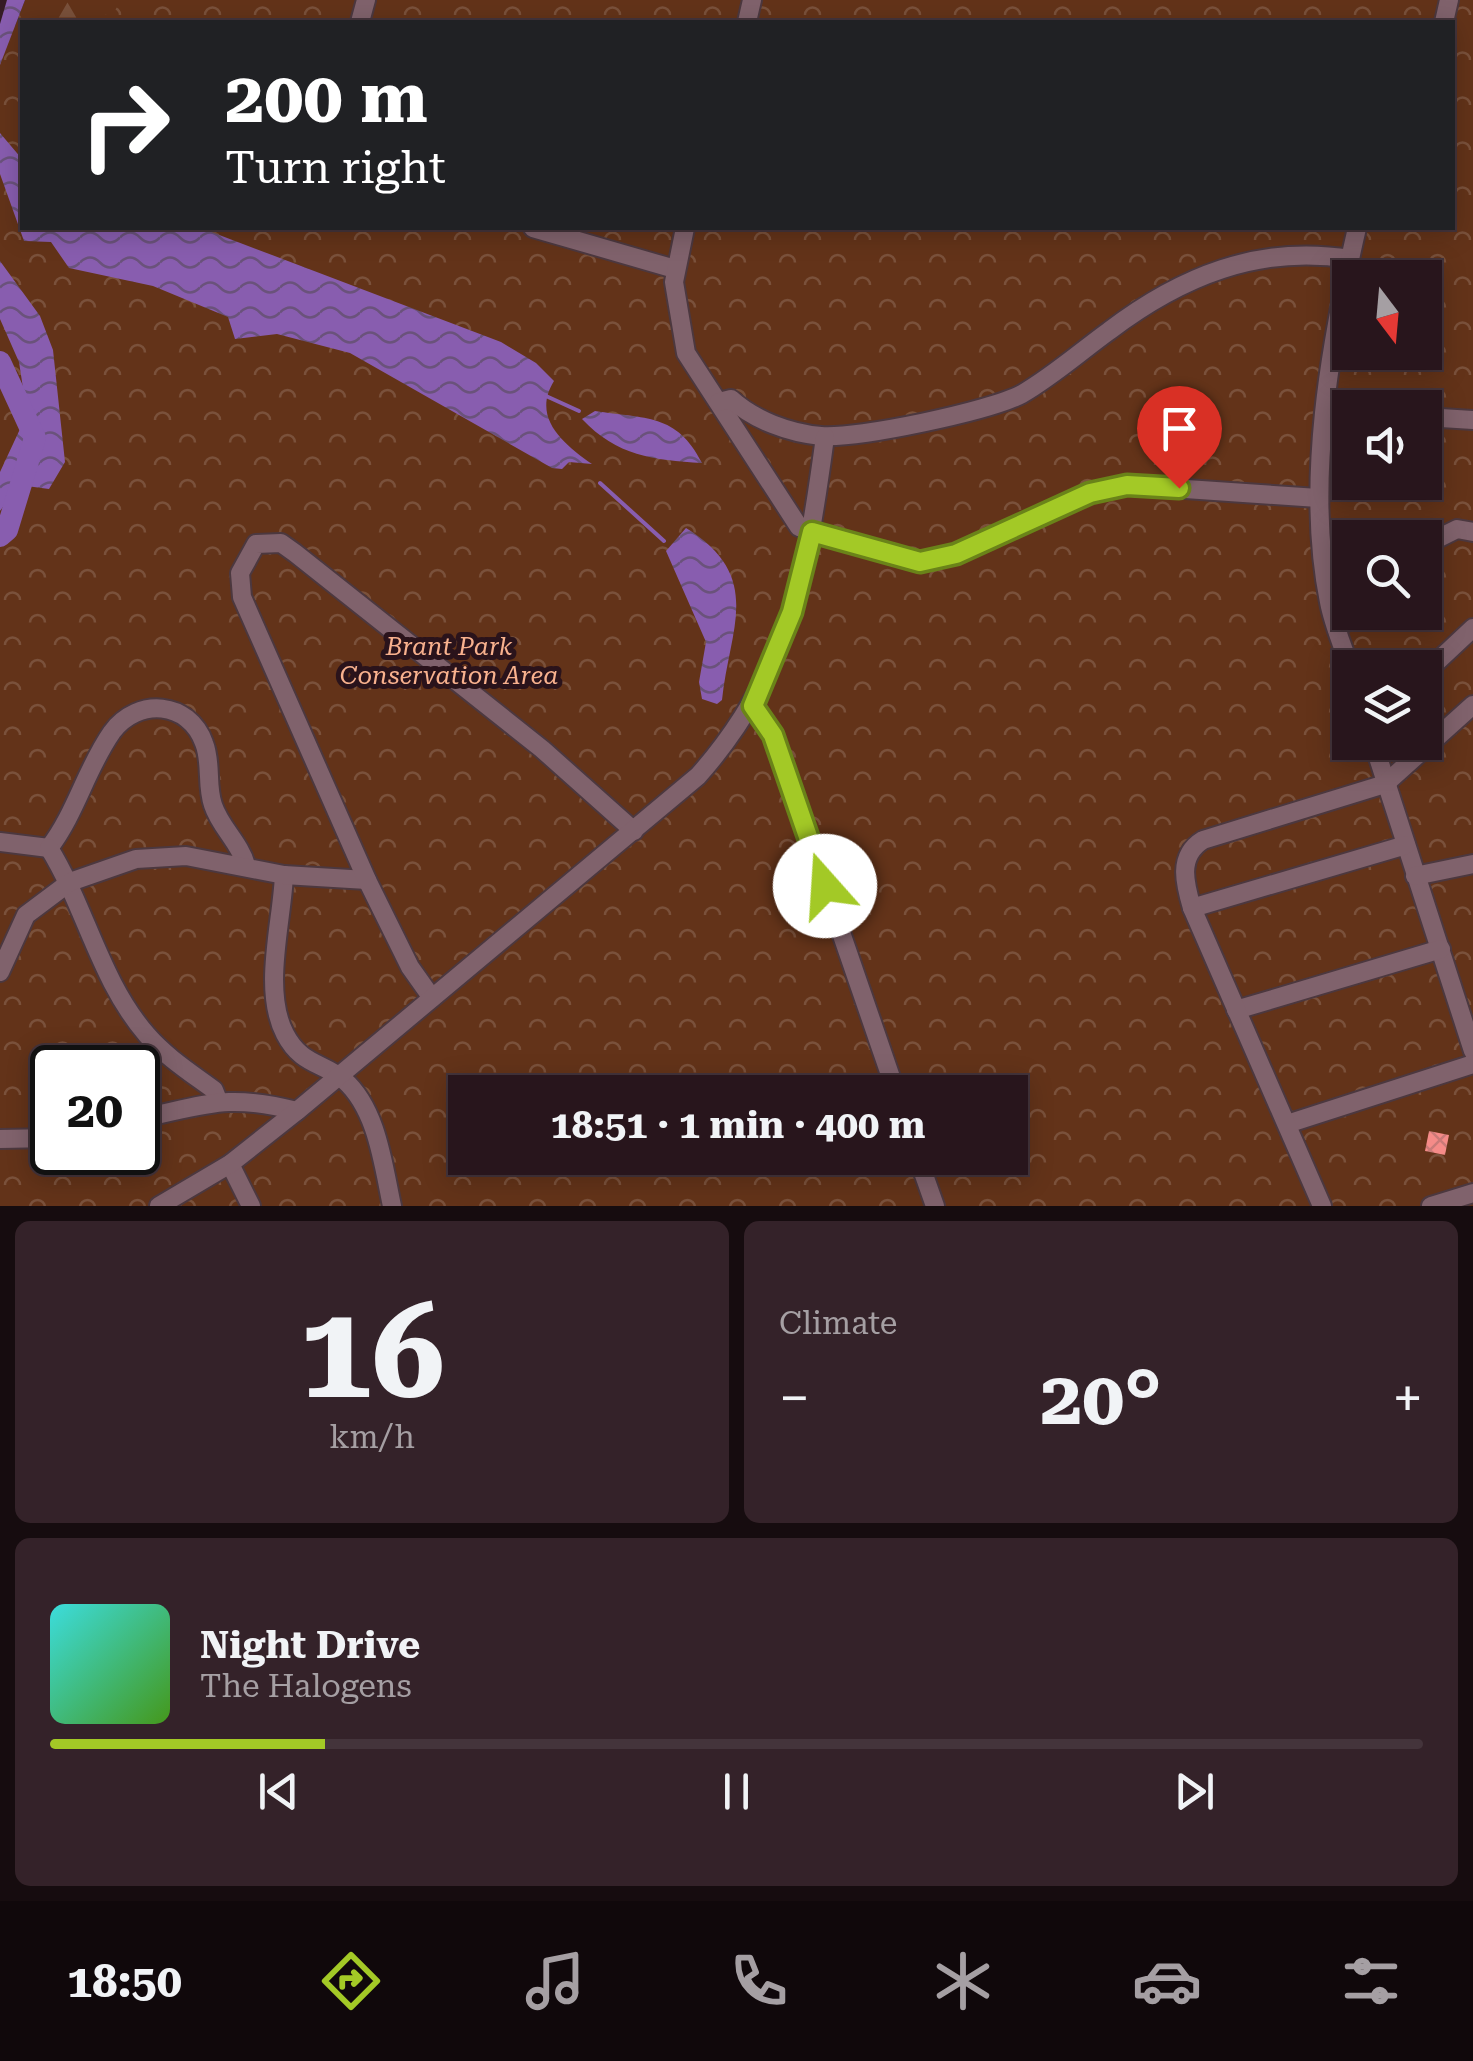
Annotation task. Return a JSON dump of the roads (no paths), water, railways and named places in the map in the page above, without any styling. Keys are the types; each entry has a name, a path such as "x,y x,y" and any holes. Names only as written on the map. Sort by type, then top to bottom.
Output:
{"lane":[{"path":"541,230 675,269"},
{"path":"685,230 675,269 676,311 686,353 799,527 920,562 956,554 1090,493 1127,485 1318,498"},
{"path":"1332,612 1318,498 1318,446 1357,230"},
{"path":"718,402 731,399 758,418 826,437 1002,404 1044,380 1150,301 1202,272 1233,264 1315,254 1350,259"},
{"path":"1326,412 1332,412"},
{"path":"1442,418 1473,420"},
{"path":"159,1206 230,1164 297,1111 698,776 753,706 792,612 812,532 826,437"},
{"path":"1442,537 1457,530 1473,532"},
{"path":"432,998 410,966 367,880 242,597 240,573 256,544 281,544 295,553 542,749 634,830"},
{"path":"1442,657 1473,628"},
{"path":"1322,1206 1192,908 1185,884 1186,861 1196,845 1385,784 1473,705"},
{"path":"753,706 773,735 890,1075"},
{"path":"49,848 62,831 86,772 115,728 147,708 163,707 195,725 205,745 212,803 246,865"},
{"path":"1378,760 1473,1051"},
{"path":"0,842 49,848"},
{"path":"1192,908 1406,845"},
{"path":"49,848 70,882 120,998 147,1035 214,1090 218,1100"},
{"path":"0,972 26,915 70,882 136,859 186,856 284,875 367,880"},
{"path":"1415,876 1473,864"},
{"path":"284,875 276,958 278,1016 286,1036 310,1065 340,1076 365,1101 392,1206"},
{"path":"1236,1010 1441,950"},
{"path":"1287,1124 1473,1064"},
{"path":"160,1114 218,1100 251,1100 297,1111"},
{"path":"0,1140 30,1139"},
{"path":"230,1164 251,1206"},
{"path":"924,1175 935,1206"},
{"path":"1431,1206 1473,1193"}],"water":[{"path":"7,0 25,0 0,65 0,24"},
{"path":"0,133 20,157 20,230 0,174"},
{"path":"20,230 206,230 501,342 536,363 554,381 546,407 554,429 592,464 569,462 562,469 552,468 350,353 277,334 235,339 228,317 153,286 69,268 51,242 24,241"},
{"path":"0,261 40,316 53,350 65,462 49,489 19,485 0,511 0,472 27,414 19,362 0,319"},
{"path":"595,411 658,421 682,435 702,463 652,458 622,448 582,419"},
{"path":"686,528 711,547 734,585 735,627 722,700 717,704 702,699 699,682 706,642 666,551"}],"waterway":[{"path":"0,362 35,438 7,530 0,536"},
{"path":"546,396 579,411"},
{"path":"600,483 664,541"}],"park label":[{"name":"Brant Park Conservation Area","path":"449,660"}]}
